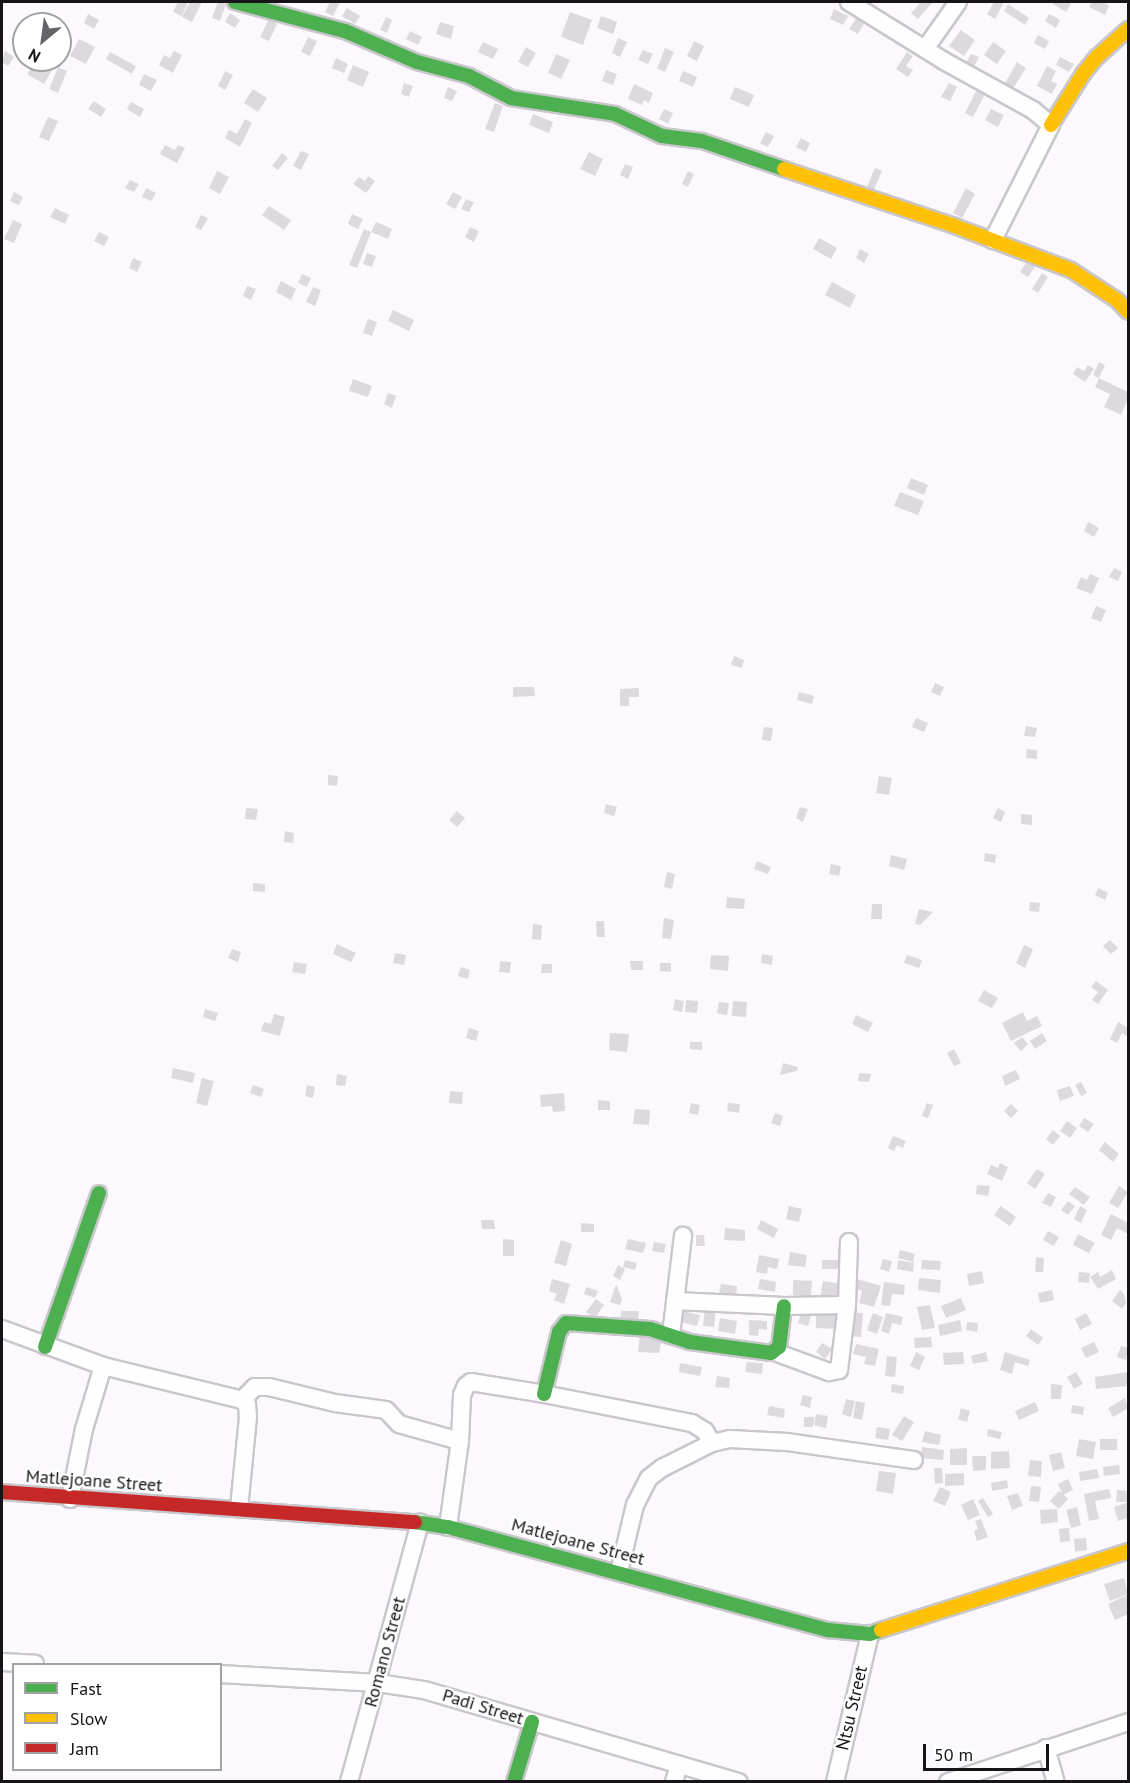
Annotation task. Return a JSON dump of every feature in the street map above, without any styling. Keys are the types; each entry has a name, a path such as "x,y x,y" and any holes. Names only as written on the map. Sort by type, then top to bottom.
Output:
{"street":[{"path":"235,2 345,32 417,62 469,76 511,98 615,114 662,136 702,141 726,148 838,189 993,240 1071,270 1117,300 1128,312"},
{"path":"849,2 925,49 1033,110 1051,125"},
{"path":"925,49 958,2"},
{"path":"993,240 1051,125 1083,74 1097,57 1128,29"},
{"path":"45,1347 99,1193"},
{"path":"671,1335 683,1236"},
{"path":"544,1394 559,1332 566,1323 650,1329 690,1342 765,1353 775,1352 837,1372 842,1365 849,1242"},
{"path":"675,1301 784,1306 847,1305"},
{"path":"775,1352 779,1342 784,1306"},
{"path":"2,1329 45,1347 103,1366 242,1400 247,1404 248,1417 239,1509"},
{"path":"70,1499 84,1429 103,1366"},
{"path":"448,1527 460,1441 462,1395 466,1386 471,1382 692,1423 705,1431 712,1443"},
{"path":"242,1400 255,1388 269,1387 336,1403 386,1410 399,1425 460,1441"},
{"path":"619,1572 635,1505 650,1478 662,1468 712,1443 730,1438 787,1442 914,1460"},
{"name":"Matlejoane Street","path":"2,1492 448,1527 828,1630 870,1634 1128,1551"},
{"name":"Romano Street","path":"349,1782 420,1523"},
{"name":"Ntsu Street","path":"835,1782 870,1634"},
{"name":"Padi Street","path":"222,1674 378,1683 424,1690 739,1782"},
{"path":"514,1782 532,1722"},
{"path":"948,1782 1128,1722"},
{"path":"1046,1748 1056,1782"},
{"path":"674,1782 679,1765"}],"building":[{"path":"178,2 188,2 182,16 173,12"},
{"path":"190,2 202,2 192,22 182,17"},
{"path":"218,2 226,4 220,21 212,18"},
{"path":"330,2 340,2 333,16 325,12"},
{"path":"921,2 933,2 918,19 911,13"},
{"path":"994,2 1004,2 995,19 987,14"},
{"path":"1055,2 1071,4 1066,12 1053,4"},
{"path":"1092,2 1104,2 1109,6 1105,15 1089,7"},
{"path":"1008,4 1029,18 1025,25 1004,11"},
{"path":"347,8 360,16 355,24 342,16"},
{"path":"834,9 848,16 843,25 830,19"},
{"path":"570,12 592,20 583,45 561,37"},
{"path":"230,13 240,20 235,28 225,22"},
{"path":"88,14 99,20 94,29 84,23"},
{"path":"1049,14 1060,20 1056,28 1045,21"},
{"path":"601,16 617,22 613,34 597,28"},
{"path":"386,17 392,20 387,33 380,30"},
{"path":"857,17 865,22 858,34 849,29"},
{"path":"269,19 277,24 269,41 260,37"},
{"path":"440,22 454,26 451,39 436,34"},
{"path":"961,30 975,40 964,56 949,46"},
{"path":"410,31 422,37 418,45 406,39"},
{"path":"1038,35 1049,41 1045,49 1034,43"},
{"path":"308,37 317,41 310,56 301,52"},
{"path":"618,38 627,42 620,57 612,53"},
{"path":"79,39 95,47 86,64 72,57"},
{"path":"694,41 704,46 697,61 687,56"},
{"path":"483,42 498,49 493,59 478,52"},
{"path":"993,42 1006,51 997,64 984,55"},
{"path":"526,47 536,53 528,67 518,62"},
{"path":"665,48 674,52 665,72 657,69"},
{"path":"643,50 653,54 648,64 638,60"},
{"path":"5,51 12,56 8,66 2,62"},
{"path":"174,51 182,55 173,73 159,65 164,55 170,58"},
{"path":"110,52 136,66 132,74 106,59"},
{"path":"907,52 913,56 906,66 913,70 908,77 896,69"},
{"path":"556,54 570,60 561,79 548,73"},
{"path":"971,54 979,57 974,67 966,63"},
{"path":"1060,57 1074,64 1069,72 1056,65"},
{"path":"336,58 348,64 344,73 332,68"},
{"path":"1017,62 1026,68 1012,90 1004,85"},
{"path":"353,65 369,72 363,87 347,80"},
{"path":"1047,66 1056,71 1051,81 1057,84 1052,94 1037,86"},
{"path":"606,70 617,74 613,85 602,81"},
{"path":"225,71 233,75 225,90 218,86"},
{"path":"683,71 697,77 693,87 679,81"},
{"path":"28,72 51,72 44,84 27,74"},
{"path":"56,72 67,72 58,93 49,89"},
{"path":"144,74 157,80 151,91 139,85"},
{"path":"404,83 413,86 409,97 401,94"},
{"path":"949,83 957,87 950,101 941,97"},
{"path":"634,84 653,93 649,103 644,100 642,105 628,99"},
{"path":"448,87 457,91 452,101 444,98"},
{"path":"735,87 754,95 749,107 730,99"},
{"path":"253,89 267,98 258,112 244,103"},
{"path":"977,89 985,94 973,117 965,113"},
{"path":"94,101 106,109 101,117 88,109"},
{"path":"131,102 144,109 140,117 127,109"},
{"path":"495,103 503,106 494,132 485,129"},
{"path":"664,109 673,113 668,124 659,119"},
{"path":"991,109 1004,115 998,127 985,120"},
{"path":"533,114 553,122 549,133 529,125"},
{"path":"48,117 58,121 49,141 39,137"},
{"path":"245,119 252,123 240,147 225,138 229,130 237,134"},
{"path":"766,132 774,136 768,147 760,143"},
{"path":"801,138 810,143 806,152 796,147"},
{"path":"165,145 175,150 178,145 185,148 177,163 160,154"},
{"path":"301,151 309,154 301,170 293,166"},
{"path":"589,152 603,159 595,176 580,169"},
{"path":"282,153 288,158 278,170 272,166"},
{"path":"625,164 633,167 628,179 620,175"},
{"path":"875,168 882,171 872,194 865,191"},
{"path":"217,171 229,177 220,194 209,188"},
{"path":"688,171 694,174 688,187 682,184"},
{"path":"368,176 375,181 366,193 353,184 359,177 365,181"},
{"path":"130,180 139,184 134,192 125,188"},
{"path":"146,188 156,193 151,201 142,197"},
{"path":"966,188 975,194 962,218 953,213"},
{"path":"14,192 23,197 19,205 10,201"},
{"path":"453,192 462,197 455,209 446,204"},
{"path":"466,199 474,202 469,212 461,209"},
{"path":"269,206 291,220 284,230 262,215"},
{"path":"55,208 69,215 65,224 50,217"},
{"path":"352,214 363,219 358,229 348,224"},
{"path":"201,215 208,218 201,230 195,227"},
{"path":"13,220 22,224 14,243 4,239"},
{"path":"376,222 392,229 388,239 371,232"},
{"path":"470,227 479,231 474,242 465,237"},
{"path":"364,229 371,232 357,268 349,265"},
{"path":"99,232 109,237 104,246 94,241"},
{"path":"819,238 837,248 831,259 813,249"},
{"path":"860,249 869,254 864,263 856,258"},
{"path":"367,253 376,256 372,267 363,264"},
{"path":"133,258 142,262 137,272 129,268"},
{"path":"1028,260 1036,265 1028,277 1020,272"},
{"path":"1042,273 1048,277 1038,293 1032,289"},
{"path":"302,274 311,278 307,287 298,283"},
{"path":"281,281 296,289 291,300 276,292"},
{"path":"832,282 856,295 850,308 825,295"},
{"path":"247,286 256,289 251,300 243,296"},
{"path":"313,287 321,290 315,306 306,302"},
{"path":"393,310 414,320 409,331 388,321"},
{"path":"368,319 377,322 372,336 363,333"},
{"path":"1099,362 1105,365 1099,378 1093,375"},
{"path":"1088,365 1094,369 1085,382 1073,374 1077,367 1084,371"},
{"path":"1099,378 1128,392 1128,399 1121,415 1104,407 1110,394 1095,387"},
{"path":"353,379 372,386 368,397 349,391"},
{"path":"388,393 396,396 392,408 384,404"},
{"path":"911,478 928,485 924,495 907,488"},
{"path":"900,492 924,501 918,515 894,506"},
{"path":"1088,522 1099,528 1094,537 1084,531"},
{"path":"1114,568 1122,572 1118,581 1109,577"},
{"path":"1090,574 1099,578 1092,594 1076,588 1081,577 1087,580"},
{"path":"1096,606 1106,610 1101,622 1091,618"},
{"path":"734,656 744,660 742,668 731,665"},
{"path":"935,683 944,687 940,696 931,692"},
{"path":"513,687 534,687 535,696 513,697"},
{"path":"639,688 639,697 629,697 629,706 620,706 620,689"},
{"path":"799,692 814,696 812,704 797,700"},
{"path":"916,718 928,723 924,732 912,727"},
{"path":"1026,726 1037,728 1035,737 1024,736"},
{"path":"764,727 773,728 771,741 762,740"},
{"path":"1027,749 1037,750 1037,759 1026,758"},
{"path":"328,775 338,776 337,786 328,785"},
{"path":"879,776 892,778 889,795 876,793"},
{"path":"606,804 617,807 614,816 604,813"},
{"path":"800,807 808,809 803,822 796,818"},
{"path":"246,808 258,809 256,820 245,819"},
{"path":"998,808 1005,812 1001,822 993,818"},
{"path":"457,811 465,818 457,827 449,820"},
{"path":"1021,814 1032,815 1032,825 1021,824"},
{"path":"285,831 294,833 293,843 284,842"},
{"path":"985,853 996,855 995,863 984,861"},
{"path":"891,855 907,859 904,870 889,866"},
{"path":"757,861 771,867 768,874 754,869"},
{"path":"831,864 841,866 839,876 829,874"},
{"path":"667,872 675,874 672,889 664,887"},
{"path":"253,883 265,884 265,892 253,891"},
{"path":"1098,888 1108,893 1105,900 1095,895"},
{"path":"727,897 745,899 744,909 726,908"},
{"path":"1030,902 1040,903 1039,912 1029,911"},
{"path":"872,904 882,904 882,919 871,919"},
{"path":"919,909 933,912 920,925 915,924"},
{"path":"664,918 674,920 671,939 662,938"},
{"path":"596,921 604,921 605,937 597,937"},
{"path":"533,924 542,925 541,940 532,939"},
{"path":"1110,940 1118,948 1111,954 1103,946"},
{"path":"337,944 356,953 351,962 333,954"},
{"path":"1024,945 1033,949 1025,968 1016,963"},
{"path":"232,949 241,952 238,962 228,958"},
{"path":"395,953 406,955 404,965 393,963"},
{"path":"762,954 773,956 772,965 761,963"},
{"path":"711,955 729,956 728,971 710,969"},
{"path":"907,955 922,960 919,968 904,963"},
{"path":"500,961 511,962 510,973 499,972"},
{"path":"630,961 643,961 643,970 631,970"},
{"path":"294,962 307,964 305,974 292,972"},
{"path":"660,963 671,963 671,972 660,971"},
{"path":"542,964 552,964 552,973 541,973"},
{"path":"461,967 470,970 468,979 458,976"},
{"path":"1096,981 1108,990 1098,1004 1092,1000 1098,992 1091,987"},
{"path":"984,990 998,998 992,1008 978,1001"},
{"path":"675,999 684,1001 682,1012 673,1010"},
{"path":"686,1000 698,1001 697,1013 685,1012"},
{"path":"733,1001 747,1002 746,1017 732,1016"},
{"path":"719,1002 729,1003 727,1015 717,1013"},
{"path":"205,1009 218,1013 215,1021 203,1017"},
{"path":"1023,1012 1027,1021 1037,1016 1042,1026 1011,1041 1002,1023"},
{"path":"274,1014 285,1017 280,1036 261,1031 264,1022 271,1024"},
{"path":"856,1015 873,1023 868,1032 852,1024"},
{"path":"1118,1022 1128,1028 1128,1037 1122,1033 1117,1043 1110,1039"},
{"path":"469,1028 479,1031 476,1041 466,1038"},
{"path":"610,1033 629,1034 627,1052 609,1050"},
{"path":"1042,1033 1047,1041 1035,1049 1030,1041"},
{"path":"1022,1037 1028,1044 1021,1051 1014,1043"},
{"path":"690,1042 702,1042 702,1050 690,1049"},
{"path":"954,1049 961,1063 954,1066 947,1053"},
{"path":"783,1063 798,1067 797,1071 780,1075"},
{"path":"173,1068 195,1073 193,1083 171,1078"},
{"path":"1016,1070 1020,1079 1005,1086 1002,1076"},
{"path":"859,1073 871,1074 869,1082 858,1081"},
{"path":"337,1074 347,1076 345,1086 336,1085"},
{"path":"202,1078 214,1081 207,1106 196,1103"},
{"path":"1081,1082 1087,1093 1081,1096 1075,1085"},
{"path":"253,1085 264,1089 261,1097 250,1093"},
{"path":"307,1085 315,1087 313,1098 305,1096"},
{"path":"1070,1086 1074,1096 1060,1101 1057,1090"},
{"path":"450,1091 463,1092 462,1104 449,1103"},
{"path":"564,1093 565,1111 553,1112 552,1106 541,1107 540,1095"},
{"path":"598,1100 610,1101 610,1110 598,1110"},
{"path":"691,1103 700,1105 698,1115 689,1113"},
{"path":"728,1103 740,1104 739,1113 727,1111"},
{"path":"927,1103 933,1105 928,1118 922,1116"},
{"path":"1011,1104 1018,1111 1011,1118 1004,1111"},
{"path":"635,1109 650,1110 649,1125 633,1124"},
{"path":"775,1113 783,1116 780,1126 771,1123"},
{"path":"1084,1118 1094,1124 1088,1132 1079,1126"},
{"path":"1067,1121 1077,1128 1070,1138 1060,1131"},
{"path":"1053,1130 1060,1136 1053,1145 1046,1139"},
{"path":"893,1136 906,1141 903,1148 897,1145 894,1151 888,1148"},
{"path":"1105,1142 1119,1154 1113,1162 1099,1150"},
{"path":"1000,1163 1008,1167 1002,1181 987,1174 991,1165 998,1168"},
{"path":"1037,1169 1045,1174 1035,1189 1027,1183"},
{"path":"977,1185 990,1186 988,1196 976,1194"},
{"path":"1119,1186 1128,1192 1118,1208 1109,1203"},
{"path":"1075,1187 1090,1197 1084,1205 1069,1194"},
{"path":"1048,1193 1056,1197 1051,1207 1042,1203"},
{"path":"1068,1201 1075,1206 1068,1215 1061,1210"},
{"path":"789,1206 802,1209 799,1222 786,1219"},
{"path":"1001,1206 1016,1217 1010,1226 994,1215"},
{"path":"1080,1206 1087,1210 1081,1223 1074,1219"},
{"path":"1111,1214 1128,1223 1128,1234 1117,1228 1111,1240 1101,1235"},
{"path":"481,1220 494,1220 495,1229 482,1229"},
{"path":"761,1220 778,1229 774,1238 757,1229"},
{"path":"581,1223 594,1224 594,1232 581,1232"},
{"path":"725,1228 745,1230 745,1241 724,1240"},
{"path":"1048,1231 1059,1237 1054,1246 1043,1240"},
{"path":"1078,1234 1095,1243 1089,1253 1073,1245"},
{"path":"696,1235 704,1235 705,1246 696,1246"},
{"path":"503,1239 514,1240 514,1256 503,1256"},
{"path":"628,1239 646,1243 643,1253 625,1249"},
{"path":"561,1240 572,1244 566,1266 554,1263"},
{"path":"654,1242 666,1244 664,1253 652,1251"},
{"path":"900,1250 915,1254 913,1262 898,1258"},
{"path":"790,1252 807,1255 805,1267 788,1265"},
{"path":"759,1255 779,1259 777,1269 768,1267 767,1274 756,1272"},
{"path":"1036,1257 1044,1258 1043,1272 1035,1272"},
{"path":"883,1259 892,1261 889,1272 880,1269"},
{"path":"625,1260 637,1263 635,1270 623,1267"},
{"path":"822,1260 840,1260 840,1269 822,1269"},
{"path":"898,1260 914,1263 913,1272 897,1269"},
{"path":"922,1260 941,1261 940,1270 921,1269"},
{"path":"618,1265 625,1269 620,1280 613,1276"},
{"path":"1112,1270 1116,1279 1098,1289 1090,1277 1098,1272 1100,1277"},
{"path":"982,1271 984,1283 969,1286 967,1274"},
{"path":"1079,1272 1090,1273 1089,1283 1078,1282"},
{"path":"854,1278 881,1286 874,1307 859,1303 862,1291 851,1287"},
{"path":"919,1278 941,1280 940,1293 918,1290"},
{"path":"552,1279 570,1284 564,1304 554,1300 557,1294 549,1291"},
{"path":"760,1279 776,1282 775,1292 758,1289"},
{"path":"793,1280 812,1281 811,1296 793,1295"},
{"path":"823,1281 842,1284 839,1302 820,1299"},
{"path":"884,1282 905,1285 904,1295 892,1294 890,1306 881,1305"},
{"path":"616,1284 622,1299 620,1305 610,1302"},
{"path":"721,1284 737,1286 736,1295 719,1293"},
{"path":"586,1287 598,1291 595,1298 584,1294"},
{"path":"1052,1290 1054,1300 1040,1303 1038,1293"},
{"path":"1120,1290 1124,1294 1126,1303 1122,1309 1112,1301"},
{"path":"961,1298 966,1310 946,1318 941,1306"},
{"path":"596,1299 604,1305 595,1318 586,1312"},
{"path":"930,1305 935,1328 922,1330 917,1307"},
{"path":"705,1308 716,1309 714,1327 703,1326"},
{"path":"802,1309 812,1312 808,1326 798,1323"},
{"path":"621,1311 639,1311 638,1321 620,1321"},
{"path":"683,1311 700,1315 697,1326 680,1322"},
{"path":"851,1312 863,1313 861,1337 849,1336"},
{"path":"873,1313 883,1317 877,1334 867,1330"},
{"path":"886,1313 903,1317 901,1325 892,1323 889,1334 881,1331"},
{"path":"1086,1313 1092,1324 1080,1330 1075,1319"},
{"path":"816,1314 839,1315 838,1329 816,1328"},
{"path":"720,1318 737,1321 735,1334 718,1331"},
{"path":"749,1320 767,1321 767,1330 759,1329 758,1336 749,1335"},
{"path":"960,1320 962,1331 940,1336 938,1325"},
{"path":"967,1322 978,1323 977,1332 966,1330"},
{"path":"1031,1329 1043,1338 1038,1345 1026,1336"},
{"path":"640,1335 662,1338 659,1353 638,1352"},
{"path":"931,1337 932,1347 915,1348 914,1338"},
{"path":"1094,1342 1099,1352 1086,1358 1081,1348"},
{"path":"822,1343 832,1349 825,1359 816,1352"},
{"path":"856,1344 879,1349 875,1366 864,1364 866,1357 853,1354"},
{"path":"1121,1346 1128,1348 1126,1360 1117,1357"},
{"path":"916,1352 925,1357 919,1370 910,1366"},
{"path":"963,1352 964,1364 944,1365 943,1353"},
{"path":"986,1352 988,1361 973,1364 971,1356"},
{"path":"1005,1352 1030,1360 1028,1366 1015,1362 1012,1374 1000,1370"},
{"path":"887,1356 897,1357 895,1377 885,1376"},
{"path":"747,1362 763,1363 762,1374 745,1372"},
{"path":"680,1363 702,1367 700,1376 679,1372"},
{"path":"1076,1372 1083,1384 1074,1389 1067,1377"},
{"path":"1128,1372 1128,1386 1096,1389 1095,1377"},
{"path":"717,1376 730,1378 729,1388 715,1387"},
{"path":"892,1384 904,1386 903,1394 891,1392"},
{"path":"1051,1384 1062,1385 1061,1399 1051,1399"},
{"path":"803,1395 812,1397 810,1408 800,1405"},
{"path":"1125,1398 1128,1408 1113,1417 1108,1408"},
{"path":"846,1399 855,1401 851,1417 842,1414"},
{"path":"856,1401 865,1403 862,1420 853,1418"},
{"path":"1035,1402 1039,1411 1019,1420 1015,1411"},
{"path":"1072,1405 1084,1407 1083,1415 1071,1413"},
{"path":"769,1406 785,1409 784,1418 767,1415"},
{"path":"961,1408 970,1411 967,1422 958,1419"},
{"path":"816,1414 828,1416 826,1428 814,1425"},
{"path":"904,1416 914,1422 902,1441 892,1435"},
{"path":"804,1417 814,1417 813,1427 804,1427"},
{"path":"877,1427 890,1429 888,1440 875,1438"},
{"path":"988,1429 1002,1432 1000,1439 987,1436"},
{"path":"925,1431 941,1435 939,1445 922,1442"},
{"path":"1079,1439 1096,1442 1093,1459 1076,1456"},
{"path":"1100,1439 1117,1439 1117,1450 1100,1450"},
{"path":"922,1447 944,1450 943,1460 921,1458"},
{"path":"967,1448 967,1465 950,1465 950,1449"},
{"path":"1009,1451 1010,1468 991,1469 991,1452"},
{"path":"1061,1452 1065,1468 1053,1471 1049,1455"},
{"path":"972,1456 986,1456 986,1470 973,1471"},
{"path":"1030,1460 1042,1461 1041,1477 1028,1476"},
{"path":"1119,1465 1120,1474 1104,1476 1103,1467"},
{"path":"934,1468 942,1468 943,1483 935,1484"},
{"path":"1097,1469 1099,1478 1080,1481 1079,1472"},
{"path":"879,1471 896,1473 893,1494 876,1491"},
{"path":"964,1473 964,1485 945,1486 945,1474"},
{"path":"1068,1479 1073,1490 1063,1495 1058,1484"},
{"path":"1007,1480 1008,1488 992,1491 991,1483"},
{"path":"1031,1486 1041,1487 1039,1502 1029,1501"},
{"path":"940,1487 951,1492 945,1506 933,1501"},
{"path":"1109,1489 1111,1498 1095,1501 1099,1519 1089,1521 1084,1494"},
{"path":"1117,1490 1128,1491 1127,1502 1116,1502"},
{"path":"1059,1491 1068,1499 1059,1509 1050,1501"},
{"path":"1018,1493 1023,1506 1012,1510 1007,1496"},
{"path":"983,1498 993,1514 988,1517 978,1501"},
{"path":"973,1499 980,1515 968,1520 961,1505"},
{"path":"1128,1503 1128,1518 1118,1521 1114,1507"},
{"path":"1077,1507 1081,1525 1071,1528 1066,1510"},
{"path":"1057,1509 1058,1522 1041,1524 1040,1510"},
{"path":"981,1519 988,1537 977,1541 974,1531 978,1529 975,1521"},
{"path":"1069,1528 1070,1541 1060,1542 1059,1529"},
{"path":"1086,1538 1087,1550 1075,1552 1074,1539"},
{"path":"1124,1578 1128,1594 1110,1601 1104,1584"},
{"path":"1127,1595 1128,1614 1115,1620 1108,1604"}],"traffic: fast":[{"path":"235,2 345,31 417,62 469,76 511,98 615,114 662,136 702,141 784,169"},
{"path":"45,1347 99,1193"},
{"path":"544,1394 559,1332 566,1323 650,1329 690,1342 771,1353 779,1347 784,1306"},
{"path":"415,1522 448,1527 828,1630 870,1634 881,1630"},
{"path":"514,1782 532,1722"}],"traffic: slow":[{"path":"1051,125 1083,74 1097,57 1128,29"},
{"path":"784,169 952,225 1071,270 1117,300 1128,312"},
{"path":"881,1630 1128,1551"}],"traffic: jam":[{"path":"2,1492 415,1522"}]}
